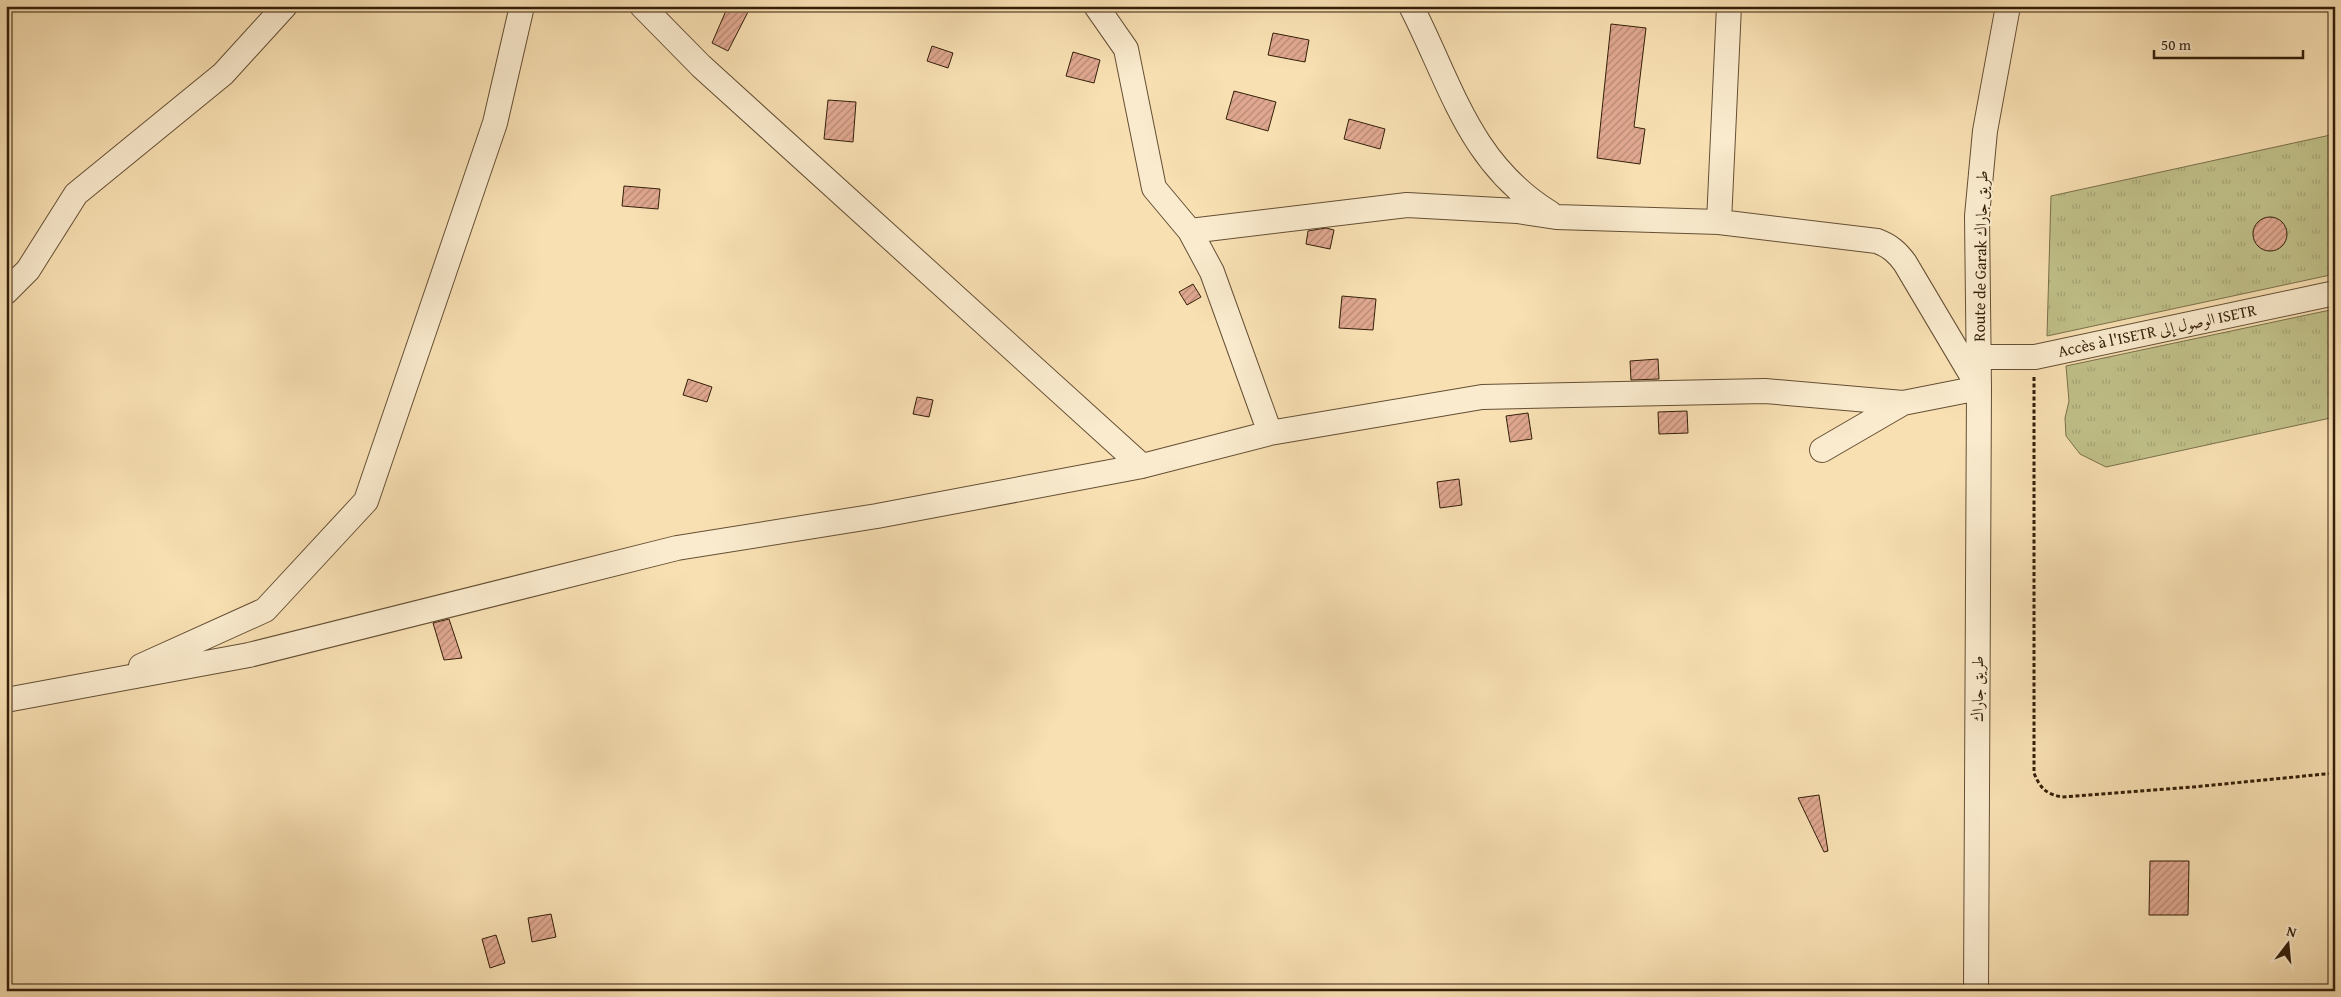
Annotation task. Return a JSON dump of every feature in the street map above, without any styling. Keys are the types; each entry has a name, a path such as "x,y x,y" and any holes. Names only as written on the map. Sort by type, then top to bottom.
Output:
{"street":[{"path":"6,292 28,270 76,194 223,74 285,6"},
{"path":"105,682 265,610 366,501 495,123 522,6"},
{"path":"642,6 702,66 1142,466"},
{"path":"1096,6 1126,49 1154,188 1190,231 1212,272 1270,432"},
{"path":"1411,6 1448,86 1478,144 1500,174 1533,203 1556,217"},
{"path":"1719,222 1729,6"},
{"name":"Route de Garak طريق جاراك","path":"1979,388 1977,216 1985,131 2008,6"},
{"path":"6,700 249,655 676,548 877,516 1142,466 1270,432 1482,397 1766,391 1903,403 1979,388 1898,253 1888,246 1865,239 1719,222 1556,217 1517,210 1407,205 1190,231"},
{"name":"Accès à l'ISETR الوصول إلى ISETR","path":"1978,357 2034,356 2335,293"},
{"name":"طريق جاراك","path":"1976,991 1979,388"},
{"path":"1822,450 1903,403"}],"path":[{"path":"2034,356 2034,773 2038,785 2049,794 2062,797 2193,788 2335,773"}],"green space":[{"path":"2335,134 2335,274 2047,336 2051,196"},
{"path":"2335,309 2335,417 2106,467 2080,454 2066,436 2065,418 2069,401 2066,366"}],"building":[{"path":"728,6 751,6 728,51 712,43"},
{"path":"1611,24 1646,28 1634,127 1645,129 1640,164 1597,158"},
{"path":"1273,33 1309,40 1305,62 1268,55"},
{"path":"932,46 953,53 948,68 927,61"},
{"path":"1073,52 1100,60 1094,83 1066,76"},
{"path":"1234,91 1276,102 1268,131 1226,119"},
{"path":"828,100 856,102 853,142 824,139"},
{"path":"1349,119 1385,129 1380,149 1344,139"},
{"path":"624,186 660,189 658,209 622,206"},
{"path":"2270,217 2277,218 2282,222 2286,227 2286,241 2282,246 2277,250 2270,251 2263,250 2258,246 2254,241 2253,234 2254,227 2258,222 2263,218"},
{"path":"1326,228 1334,230 1330,249 1306,244 1308,231"},
{"path":"1193,284 1201,297 1187,305 1179,292"},
{"path":"1342,296 1376,299 1373,330 1339,328"},
{"path":"1658,359 1659,379 1631,380 1630,361"},
{"path":"688,379 712,387 707,402 683,395"},
{"path":"917,397 933,400 929,417 913,414"},
{"path":"1687,411 1688,433 1659,434 1658,412"},
{"path":"1528,413 1532,439 1510,442 1506,416"},
{"path":"1459,479 1462,505 1440,508 1437,482"},
{"path":"449,619 462,658 444,660 433,623"},
{"path":"1819,795 1828,851 1824,852 1798,798"},
{"path":"2150,861 2189,861 2188,915 2149,915"},
{"path":"551,914 556,937 532,942 528,918"},
{"path":"496,935 505,963 490,968 482,939"}]}
